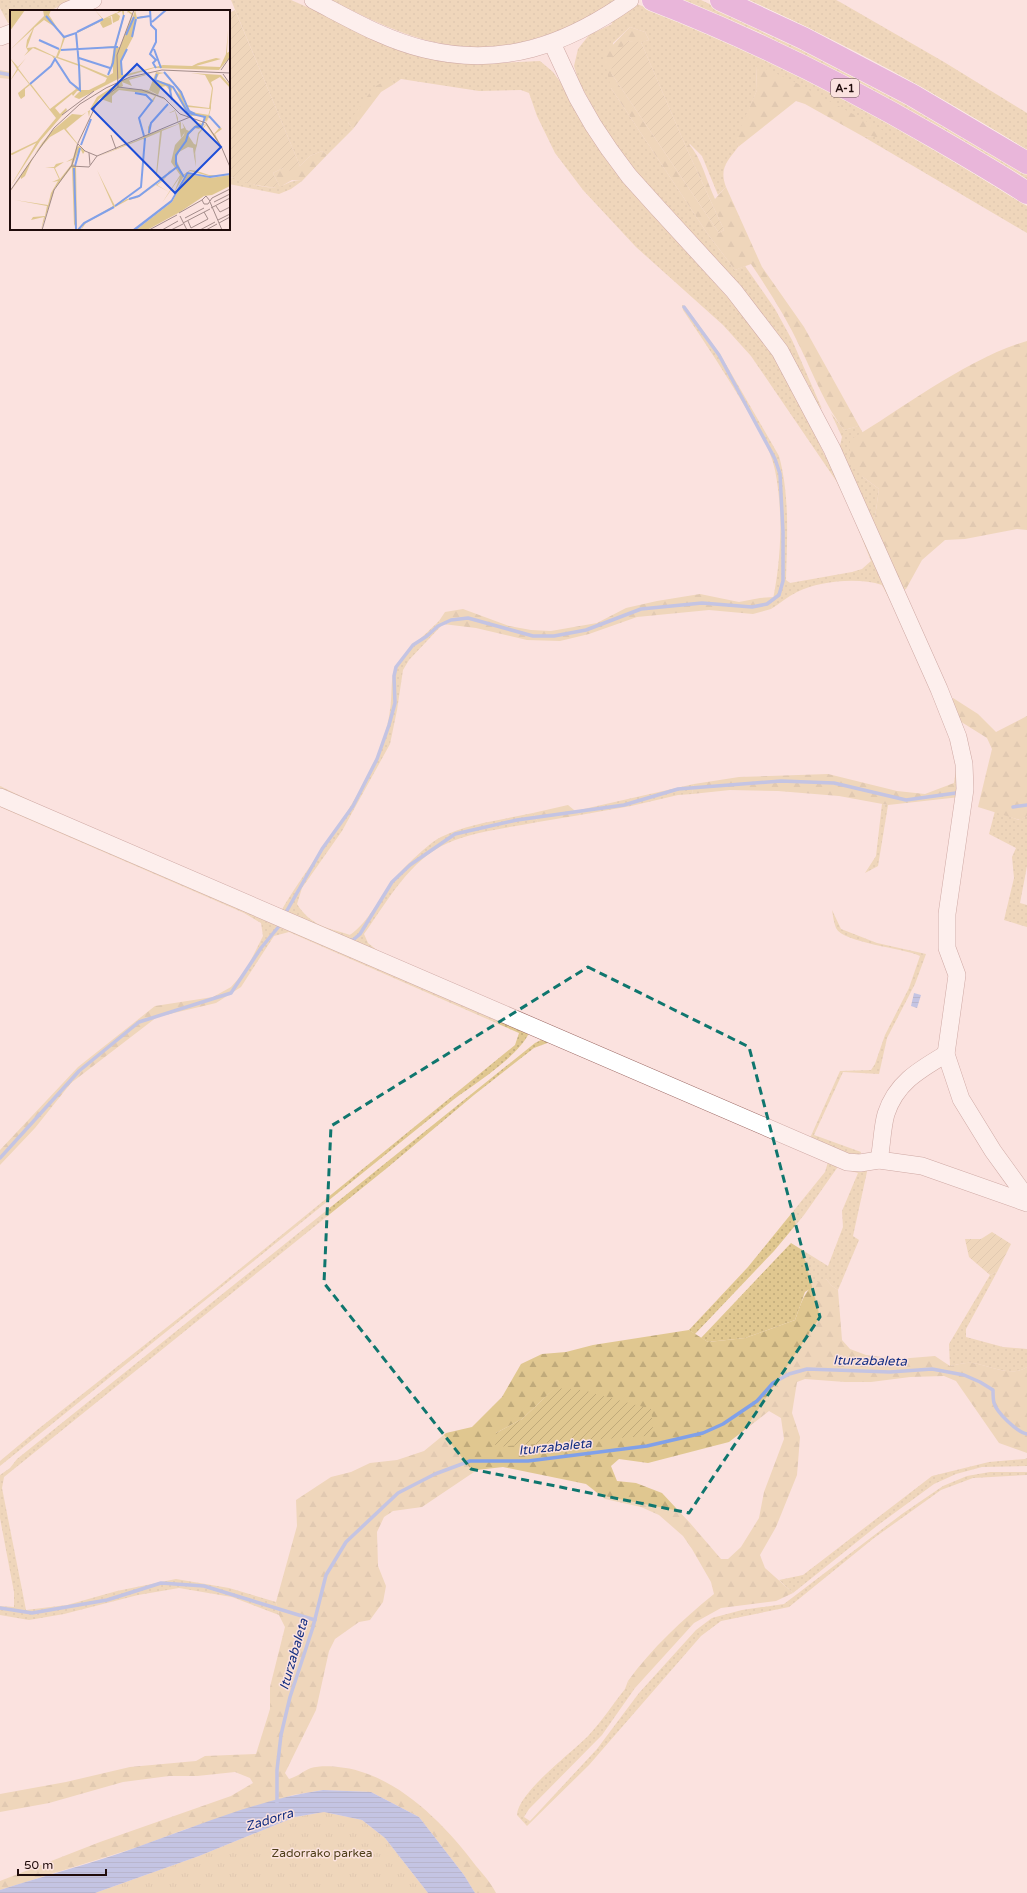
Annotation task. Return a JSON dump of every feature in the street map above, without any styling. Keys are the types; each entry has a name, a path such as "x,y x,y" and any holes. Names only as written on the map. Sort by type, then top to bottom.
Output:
{"highway":[{"name":"A-1","path":"653,0 687,13 798,63 903,119 1027,193"},
{"name":"A-1","path":"721,0 803,38 912,95 1027,163"}],"street":[{"path":"68,10 93,0"},
{"path":"313,0 391,38 423,49 453,55 488,57 518,53 552,43 578,32 608,16 630,0"},
{"path":"0,37 10,33"},
{"path":"552,43 580,102 609,149 629,176 734,291 780,351 832,449 953,723 958,737 964,764 965,789 947,914 947,948 957,975 946,1054 961,1099 993,1151 1027,1198"},
{"path":"0,797 846,1162 860,1163 879,1160 922,1166 1027,1203"},
{"path":"879,1160 886,1114 897,1092 907,1079 946,1054"}],"highlighted area":[{"path":"588,967 749,1047 820,1317 689,1513 471,1469 324,1283 331,1126"}],"green space":[{"path":"0,0 73,0 51,10 10,10 10,23 8,23 0,8"},
{"path":"231,0 291,0 419,56 442,61 475,64 540,61 553,72 561,83 582,123 607,161 642,203 743,314 773,355 804,411 825,456 840,477 948,718 961,785 954,783 956,770 953,745 917,652 882,585 862,581 839,581 816,585 797,592 771,609 779,558 780,505 775,470 771,456 754,421 683,310 682,305 685,306 720,354 779,456 785,486 786,502 786,580 790,583 852,572 862,569 871,561 851,511 837,482 751,356 723,325 636,247 583,190 555,153 537,116 529,93 521,90 479,91 401,79 394,84 391,79 348,123 353,129 327,155 322,151 310,156 300,166"},
{"path":"331,0 627,0 715,35 807,80 901,129 1027,206 1027,233 864,137 873,136 756,66 757,90 737,138 738,147 725,166 723,175 726,187 718,195 702,156 690,144 686,147 641,42 649,40 645,32 630,27 613,43 611,88 707,233 735,270 745,266 775,309 792,340 822,409 816,403 809,386 783,341 755,304 634,170 608,135 579,82 574,66 578,49 589,35 612,24 603,8 566,29 516,43 488,47 461,46 435,42 409,35"},
{"path":"679,0 701,0 834,63 1027,173 1027,183"},
{"path":"749,0 836,0 840,2 944,62 1027,113 1027,150 960,109 891,70 785,16"},
{"path":"235,10 300,166 286,172 283,168 273,173 280,187 267,187 241,181 230,176 230,12"},
{"path":"630,27 645,32 649,40 639,43 628,41 611,73 719,233 724,230 686,147 689,144 701,163 715,199 726,187 762,267 804,327 859,426 844,430 837,421 784,316 751,264 735,270 707,233 611,88 603,55"},
{"path":"628,41 641,42 686,147 724,230 719,233 611,73 613,56"},
{"path":"756,65 789,79 884,131 880,139 873,136 864,137 805,104 796,101 738,147 736,138 757,90"},
{"path":"0,70 10,72 10,79 0,78"},
{"path":"391,78 394,84 381,92 353,129 348,123 374,87"},
{"path":"322,151 327,155 302,181 292,180 280,187 273,173 283,168 300,166 310,156"},
{"path":"230,177 259,186 271,187 281,186 294,181 302,181 291,189 279,194 230,184"},
{"path":"1027,341 1027,530 1017,529 965,539 945,540 922,560 906,589 899,592 868,522 875,517 879,489 863,477 850,459 850,440 958,372 1004,349"},
{"path":"831,413 844,430 859,426 863,433 850,441 863,477 879,489 875,517 868,522 839,450 842,437"},
{"path":"700,594 739,602 774,597 771,609 753,614 709,610 637,617 589,634 560,641 527,640 476,628 443,624 439,621 445,612 463,609 509,626 531,630 551,631 597,623 626,608"},
{"path":"439,621 443,624 409,660 403,670 390,744 342,831 302,888 297,904 302,911 320,925 350,935 369,916 399,874 436,840 463,828 533,813 538,822 480,833 458,839 434,850 422,859 400,882 364,934 368,943 382,954 810,1138 840,1071 871,1070 875,1064 885,1035 909,988 920,956 850,938 836,928 832,910 841,929 877,943 926,954 915,984 887,1038 879,1074 843,1072 814,1135 861,1152 860,1156 825,1149 0,794 0,786 52,811 281,911 302,877 347,812 374,761 387,728 391,706 392,677 396,667 406,653"},
{"path":"953,698 978,714 996,732 1027,716 1027,816 1020,820 978,807 992,749 987,738 955,718 949,702"},
{"path":"828,774 897,791 925,794 954,783 961,785 960,797 888,805 839,796 778,791 730,790 692,794 694,784 739,777"},
{"path":"694,784 692,794 678,795 631,806 580,815 575,811"},
{"path":"0,803 529,1033 515,1052 495,1070 453,1100 0,1466 0,1461 37,1430 214,1290 515,1045 519,1033 289,932 274,936 250,973 246,970 263,936 261,923 244,913 0,807"},
{"path":"882,804 888,805 878,866 865,873 876,856"},
{"path":"568,805 580,815 538,822 533,813"},
{"path":"995,811 1019,820 1027,816 1027,866 1020,903 1027,905 1027,927 1004,920 1014,878 1012,857 1016,848 989,834"},
{"path":"246,970 250,973 241,987 216,1003 157,1017 71,1083 35,1128 0,1165 0,1150 78,1067 155,1006 213,997 231,987"},
{"path":"543,1039 836,1162 837,1168 804,1215 774,1251 695,1334 689,1330 748,1267 825,1172 828,1162 550,1042 534,1048 474,1095 387,1168 4,1477 2,1488 26,1610 67,1605 117,1591 176,1579 229,1588 276,1602 279,1615 232,1597 179,1588 138,1595 64,1614 29,1620 0,1615 0,1606 14,1607 14,1592 0,1518 0,1475 10,1468 17,1459 535,1043"},
{"path":"853,1165 868,1167 853,1236 859,1240 838,1290 826,1279 805,1292 795,1320 745,1338 708,1342 701,1338 791,1243 828,1266 843,1227 842,1211 858,1173 851,1171"},
{"path":"992,1232 1011,1244 997,1272 990,1275 969,1257 965,1239 981,1239"},
{"path":"997,1272 966,1329 966,1337 1003,1347 1027,1349 1027,1367 1020,1370 1007,1371 972,1363 950,1366 949,1344 990,1275"},
{"path":"826,1279 838,1290 842,1340 850,1349 866,1355 898,1359 935,1356 950,1366 972,1363 1007,1371 1020,1370 1027,1367 1027,1453 999,1443 956,1381 944,1376 910,1377 871,1382 805,1379 797,1382 792,1413 800,1437 797,1475 776,1527 760,1555 765,1568 793,1593 776,1601 721,1608 694,1623 635,1688 630,1687 628,1681 647,1657 679,1624 714,1594 711,1582 683,1536 659,1515 641,1507 605,1499 586,1484 503,1467 477,1470 422,1507 393,1511 384,1517 377,1532 378,1566 386,1586 383,1602 370,1620 359,1622 335,1639 329,1651 316,1710 285,1773 289,1779 314,1767 338,1767 359,1771 398,1789 416,1802 449,1833 487,1879 496,1893 475,1893 464,1875 419,1817 371,1792 323,1790 293,1795 186,1829 138,1847 0,1890 0,1881 100,1842 231,1796 253,1783 250,1778 235,1772 197,1776 169,1776 123,1782 49,1803 0,1812 0,1794 66,1782 130,1767 196,1761 205,1756 256,1754 270,1709 270,1687 285,1627 279,1615 276,1602 297,1526 296,1500 331,1477 351,1472 370,1463 397,1460 424,1451 446,1433 472,1427 502,1397 521,1364 542,1354 566,1352 593,1345 689,1330 708,1342 745,1338 795,1320 805,1295 813,1285","holes":["555,1388 496,1446 496,1433 522,1419","769,1411 781,1418 784,1439 764,1492 759,1518 741,1547 728,1559 721,1559 662,1493 636,1483 617,1481 611,1466 619,1459 648,1463 729,1442"]},
{"path":"555,1388 581,1390 651,1409 653,1429 646,1436 495,1447 496,1433 522,1419"},
{"path":"1027,1458 1027,1466 982,1467 956,1474 934,1484 878,1525 793,1593 779,1580 803,1575 932,1476 989,1462"},
{"path":"990,1472 1027,1472 1027,1475 973,1478 941,1490 874,1538 789,1607 721,1621 701,1636 589,1765 527,1826 517,1815 526,1795 547,1773 594,1730 625,1689 628,1681 630,1686 635,1688 602,1735 529,1809 524,1817 530,1821 597,1749 639,1693 696,1630 712,1618 742,1610 784,1604 902,1514 943,1486 967,1476"},
{"name":"Zadorrako parkea","path":"324,1812 362,1820 385,1838 428,1893 95,1893 199,1856 295,1817"}],"water":[{"path":"914,993 921,995 917,1008 911,1006"},
{"name":"Zadorra","path":"323,1790 371,1792 419,1817 464,1875 475,1893 428,1893 385,1838 362,1820 324,1812 295,1817 199,1856 95,1893 0,1893 0,1890 123,1852 253,1806 300,1794"}],"waterway":[{"path":"0,73 10,75"},
{"path":"285,914 322,849 353,806 377,759 395,703 394,676 396,667 413,645 427,636 438,626 451,620 468,618 533,636 554,636 586,630 641,609 702,603 752,607 767,604 779,595 783,581 783,532 780,474 775,459 719,355 684,307"},
{"path":"349,940 353,940 360,934 392,882 410,865 455,834 517,820 624,805 678,789 781,781 834,783 906,800 956,793 957,797"},
{"path":"1013,807 1027,805"},
{"path":"0,1158 79,1071 139,1022 231,993 261,948 280,925"},
{"name":"Iturzabaleta","path":"277,1803 277,1770 281,1735 290,1697 313,1627 326,1575 346,1542 398,1493 435,1474 470,1461 528,1461 647,1446 703,1433 723,1424 757,1401 773,1383 789,1374 807,1369 890,1372 932,1369 964,1375 993,1390 994,1403 999,1412 1018,1430 1027,1434"},
{"path":"0,1608 32,1613 107,1600 161,1583 204,1586 315,1620"}]}
